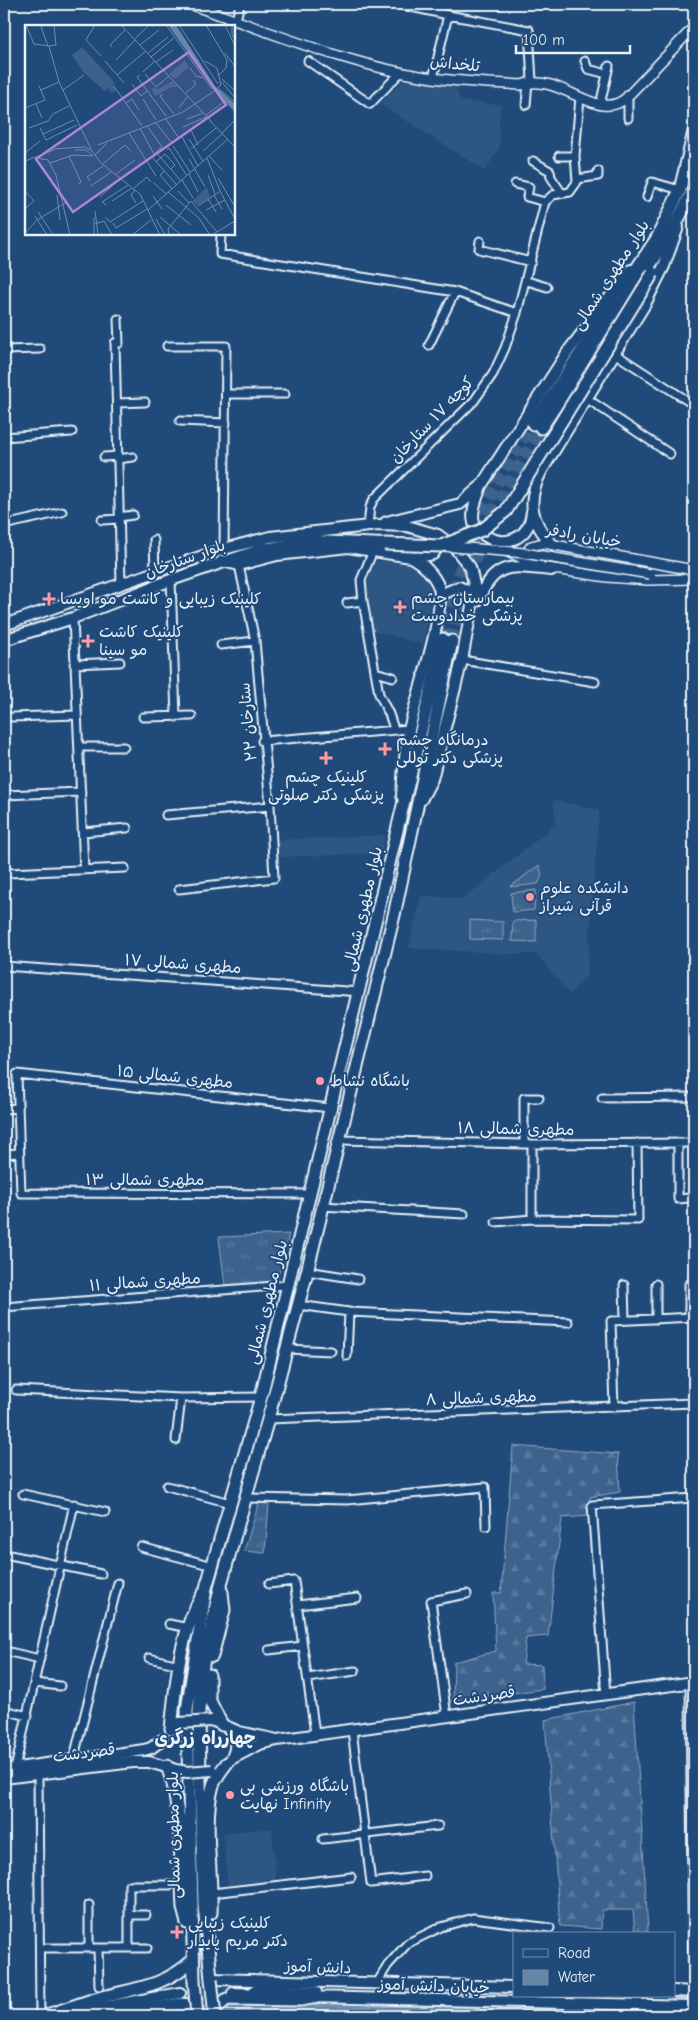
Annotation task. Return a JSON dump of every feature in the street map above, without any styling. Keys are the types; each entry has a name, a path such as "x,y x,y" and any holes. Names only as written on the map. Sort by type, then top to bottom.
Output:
{"main road":[{"name":"بلوار مطهرى شمالى","path":"694,132 680,190 656,238 537,426 684,212 694,188"},
{"path":"384,544 441,546 482,530 499,518 511,504 653,272 684,212"},
{"path":"493,540 506,542 525,530 532,514 532,489 656,283 684,212"},
{"path":"551,570 520,557 478,530 474,524 474,505 482,486 568,350 656,238"},
{"path":"373,525 460,504 482,486"},
{"path":"532,498 534,518 542,533 552,544"},
{"path":"373,525 407,526 445,538 470,567 476,589 462,660 432,779 414,815"},
{"name":"بلوار ستارخان","path":"5,625 224,549 270,537 373,525"},
{"path":"222,561 239,565 277,555 348,547 414,558 428,557 436,552 437,540 424,531"},
{"name":"بلوار ستارخان","path":"4,640 72,618 222,561 262,549 316,541 384,544"},
{"path":"402,811 404,757 429,652 440,595 432,576 414,558"},
{"path":"473,608 490,578 499,570 514,567 551,570"},
{"path":"440,595 456,588 465,589 470,594 473,608"},
{"name":"بلوار مطهرى شمالى","path":"197,2015 192,1944 187,1710 206,1588 261,1396 330,1108 360,992 402,811 448,640 395,911 307,1272 268,1420 221,1584 203,1664 199,1711 204,1905 215,2013"},
{"path":"209,1942 212,1893 209,1819 212,1790 216,1778 236,1748 232,1733 221,1724 209,1699 208,1682 211,1659 224,1610 221,1584"},
{"path":"192,1944 184,1908 172,1768 160,1752 162,1740 175,1726 174,1693 188,1628 194,1609 206,1588"},
{"name":"قصردشت","path":"277,1740 692,1683"},
{"path":"175,1726 221,1724 277,1740"},
{"name":"قصردشت","path":"4,1770 144,1750 157,1745 162,1740"},
{"path":"172,1768 187,1772 212,1770 260,1744 277,1740"},
{"name":"قصردشت","path":"4,1778 133,1762 148,1762 172,1768"},
{"path":"42,2016 100,1998 160,1983 182,1970 193,1960"},
{"name":"دانش آموز","path":"211,1979 513,1987"},
{"path":"676,1991 694,1994"},
{"path":"215,2013 235,1994 300,2000 317,1997"},
{"name":"خیابان دانش آموز","path":"235,1994 513,1995"},
{"name":"خیابان دانش آموز","path":"676,1994 694,1994"},
{"name":"خیابان دانش آموز","path":"317,1997 694,2006"},
{"path":"42,2016 178,1998 189,2005 197,2015"},
{"path":"75,2016 178,1998"},
{"path":"101,2016 178,1998"}],"street":[{"name":"تلخداش","path":"189,4 317,50 401,72 433,78 521,85 530,81 552,84 580,98 600,105"},
{"path":"236,20 240,4"},
{"path":"397,4 529,30 530,81 526,104"},
{"path":"433,78 448,15"},
{"path":"585,61 588,69 608,70 600,105 614,106 628,95 694,28"},
{"path":"308,61 370,104 401,72"},
{"path":"628,95 628,118"},
{"path":"515,184 529,187 527,197 546,202 553,194 570,192 575,187 577,179 575,156 580,98"},
{"path":"559,156 575,156"},
{"path":"533,161 550,171 551,178 561,192"},
{"path":"577,179 598,176 598,171"},
{"path":"647,198 652,182 680,190"},
{"name":"کوچه ۱۷ ستارخان","path":"373,525 370,507 374,499 474,401 493,374 505,348 527,281 546,202"},
{"path":"221,235 220,254 454,292 517,313"},
{"path":"480,241 479,249 531,262"},
{"path":"527,281 547,287"},
{"path":"429,345 454,292"},
{"path":"118,319 119,343 115,343 121,586"},
{"path":"167,346 226,346 224,549"},
{"path":"4,350 40,349"},
{"path":"614,353 694,405"},
{"path":"227,394 285,394"},
{"path":"586,398 670,454"},
{"path":"117,403 145,402"},
{"path":"180,422 226,424"},
{"path":"4,438 72,432"},
{"path":"104,457 134,457"},
{"path":"4,525 62,512"},
{"path":"102,520 133,515"},
{"path":"154,540 155,572"},
{"name":"خیابان رادفر","path":"694,570 552,544 534,544 528,552 534,561 551,570 648,580 694,578"},
{"path":"441,546 524,553 650,574 694,578"},
{"path":"373,551 361,580 363,601 379,694 394,729"},
{"name":"۲۲ ستارخان","path":"179,889 274,878 270,806 262,741 255,641 239,565"},
{"path":"171,580 176,717"},
{"path":"347,603 363,601"},
{"path":"4,608 5,625"},
{"path":"72,618 84,870"},
{"path":"221,645 255,641"},
{"path":"462,660 595,682"},
{"path":"74,664 120,662"},
{"path":"375,672 393,677"},
{"path":"11,717 77,714"},
{"path":"143,717 192,716"},
{"path":"262,741 394,729 409,730"},
{"path":"79,748 124,747"},
{"path":"4,795 81,792"},
{"path":"166,815 270,806"},
{"path":"82,832 127,828"},
{"path":"8,873 125,868"},
{"name":"۱۷ مطهری شمالی","path":"4,966 360,992"},
{"name":"۱۵ مطهری شمالی","path":"18,1108 17,1074 330,1108"},
{"path":"602,1098 694,1097"},
{"path":"532,1219 524,1098 539,1098"},
{"path":"4,1109 18,1108 19,1153 4,1154"},
{"name":"۱۸ مطهری شمالی","path":"338,1140 528,1144 694,1143"},
{"path":"496,1222 532,1219 638,1220 637,1143"},
{"path":"678,1143 678,1199 689,1198"},
{"name":"۱۳ مطهری شمالی","path":"19,1153 21,1193 310,1194"},
{"path":"322,1206 464,1214"},
{"path":"307,1272 358,1279"},
{"path":"656,1284 656,1319"},
{"path":"614,1407 611,1321 692,1317 689,1284"},
{"name":"۱۱ مطهری شمالی","path":"4,1307 288,1285"},
{"path":"624,1285 625,1320"},
{"path":"298,1305 349,1312 568,1322"},
{"path":"347,1356 349,1312"},
{"path":"286,1349 330,1351"},
{"path":"16,1390 181,1398 261,1396"},
{"path":"176,1440 181,1398"},
{"name":"۸ مطهری شمالی","path":"268,1420 694,1403"},
{"path":"167,1486 230,1503"},
{"path":"246,1498 347,1500 485,1487 486,1526"},
{"path":"23,1494 105,1512"},
{"path":"606,1694 592,1505 694,1498"},
{"path":"15,1769 74,1504"},
{"path":"141,1547 213,1566"},
{"path":"10,1555 102,1574"},
{"path":"269,1584 294,1581 315,1734"},
{"path":"74,1761 118,1583"},
{"path":"447,1716 431,1601 467,1594"},
{"path":"298,1605 357,1598"},
{"path":"169,1624 188,1628"},
{"path":"269,1650 303,1646"},
{"path":"5,1651 40,1659"},
{"path":"149,1658 180,1665"},
{"path":"308,1678 355,1671"},
{"path":"35,1683 60,1686"},
{"path":"692,1683 694,1994"},
{"path":"4,1710 28,1716"},
{"path":"352,1730 371,1882 424,1876"},
{"path":"38,1774 42,2016"},
{"path":"323,1839 438,1826"},
{"path":"212,1893 351,1877"},
{"path":"129,1948 129,1885 170,1885"},
{"path":"89,1905 89,1948"},
{"path":"129,1915 146,1915"},
{"path":"377,1983 388,1965 408,1943 441,1927 473,1918 550,1928"},
{"path":"41,1948 148,1948"},
{"path":"98,1948 99,1986"}],"shaded area":[{"path":"408,76 456,88 460,101 502,105 499,119 500,147 485,171 380,104"},
{"name":"بیمارستان چشم پزشکی خدادوست","path":"383,560 407,564 426,578 430,586 432,598 423,644 374,631 366,581 376,562"},
{"name":"دانشکده علوم قرآنی شیراز","path":"553,800 599,810 587,976 569,994 536,954 409,948 421,895 463,899 556,824"},
{"path":"385,835 382,853 279,857 278,840"},
{"path":"272,1828 276,1880 228,1885 223,1833"}],"green space":[{"path":"539,865 542,875 538,884 510,887"},
{"path":"536,890 534,910 513,912 511,893"},
{"path":"470,920 503,922 503,940 470,939"},
{"path":"536,920 536,942 512,941 513,921"},
{"path":"289,1234 277,1281 225,1286 219,1237"},
{"path":"513,1446 618,1454 620,1492 590,1497 589,1516 562,1518 548,1636 526,1638 523,1664 542,1665 543,1689 453,1701 454,1662 496,1651 493,1593 501,1593"},
{"path":"259,1503 269,1504 265,1553 244,1551"},
{"path":"634,1702 648,1931 635,1932 633,1910 602,1910 601,1929 560,1926 545,1720"}],"water":[{"path":"233,2005 694,2009 694,2016 140,2016 198,2007"}],"tunnel":[{"path":"443,639 455,586 472,538 510,461 533,424"},
{"path":"452,641 467,583 493,511 541,428"},
{"path":"179,1997 233,1993"}],"place":[{"name":"کلینیک زیبایی و کاشت مو اویسا","path":"49,599"},
{"name":"بیمارستان چشم پزشکی خدادوست","path":"400,607"},
{"name":"کلینیک کاشت مو سینا","path":"88,641"},
{"name":"درمانگاه چشم پزشكی دكتر توللی","path":"385,749"},
{"name":"کلینیک چشم پزشکی دکتر صلوتی","path":"326,758"},
{"name":"دانشکده علوم قرآنی شیراز","path":"530,897"},
{"name":"باشگاه نشاط","path":"320,1081"},
{"name":"باشگاه ورزشی بی نهایت Infinity","path":"230,1795"},
{"name":"کلینیک زیبایی دکتر مریم پایدار","path":"177,1932"}],"district":[{"name":"چهارراه زرگری","path":"205,1738"}]}
